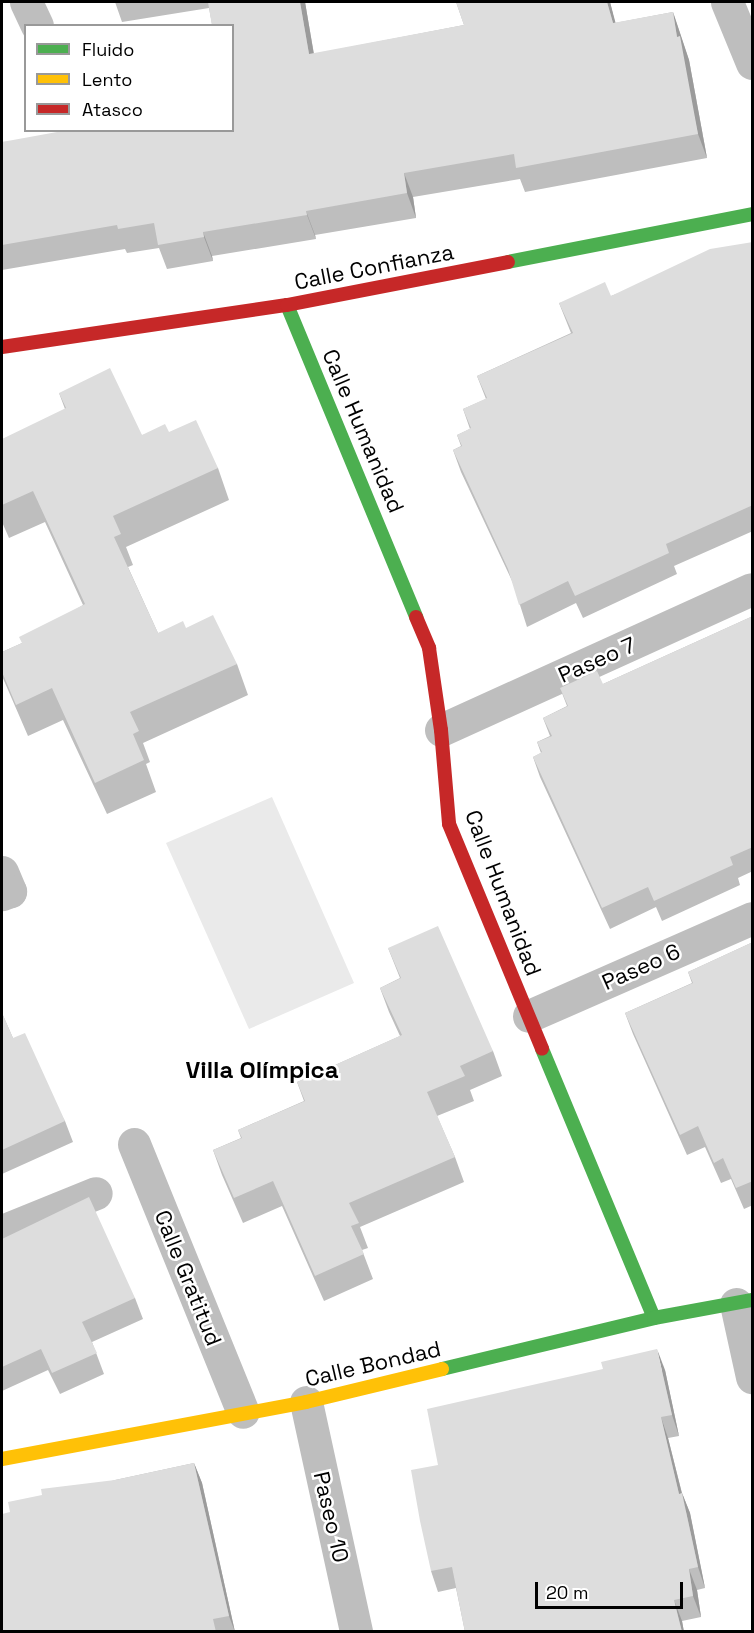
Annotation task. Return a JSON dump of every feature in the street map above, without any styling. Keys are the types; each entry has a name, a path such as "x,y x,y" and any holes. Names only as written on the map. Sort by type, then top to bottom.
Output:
{"street":[{"path":"27,2 36,24"},
{"path":"727,2 753,63"},
{"name":"Calle Confianza","path":"2,347 287,305 753,214"},
{"name":"Calle Humanidad","path":"287,305 429,648 441,730 449,825 654,1318"},
{"name":"Paseo 7","path":"441,730 753,589"},
{"name":"Paseo 6","path":"529,1016 753,918"},
{"name":"Calle Gratitud","path":"134,1144 243,1412"},
{"path":"2,1231 96,1193"},
{"path":"744,1302 753,1377"},
{"name":"Calle Bondad","path":"2,1459 306,1402 654,1318 744,1302"},
{"name":"Paseo 10","path":"306,1402 356,1632"}],"shaded area":[{"path":"272,797 354,983 249,1029 166,843"}],"building":[{"path":"208,2 300,2 309,54 464,25 456,2 607,2 613,23 673,12 677,37 680,36 698,134 516,168 514,154 404,173 407,193 306,211 307,215 203,232 204,237 158,245 154,223 118,229 117,225 2,245 2,142 57,132 234,132 234,24 212,24"},
{"path":"753,242 753,505 666,544 669,553 575,596 568,581 519,605 508,569 453,450 462,446 457,435 471,428 463,409 487,398 477,376 573,333 559,303 605,282 611,296 710,249"},
{"path":"110,368 142,435 165,424 169,432 196,420 218,468 113,516 121,534 114,537 158,633 183,621 186,628 213,615 237,664 130,712 139,731 133,734 144,760 95,783 52,688 16,705 2,672 2,652 22,643 19,637 85,604 33,491 2,505 2,439 66,408 59,393"},
{"path":"753,616 753,847 730,857 733,865 654,901 648,887 602,908 533,757 542,752 537,742 552,736 543,718 568,706 560,688 597,671 603,684"},
{"path":"438,926 493,1051 460,1066 465,1076 427,1092 455,1157 349,1203 359,1223 351,1226 364,1254 315,1276 273,1181 234,1198 213,1150 242,1138 238,1130 305,1101 297,1082 402,1035 380,988 401,978 388,948"},
{"path":"753,942 753,1181 736,1188 723,1158 714,1163 698,1126 680,1135 625,1013 693,983 688,972"},
{"path":"2,1013 13,1038 25,1033 65,1121 2,1150"},
{"path":"89,1197 135,1298 82,1322 97,1353 52,1373 41,1349 2,1367 2,1239"},
{"path":"657,1349 672,1415 661,1417 679,1494 682,1493 698,1567 689,1569 693,1596 674,1600 682,1632 465,1632 452,1567 431,1571 411,1470 438,1465 427,1409 603,1369 601,1362"},
{"path":"194,1463 229,1616 213,1619 216,1632 2,1632 2,1514 10,1512 8,1502 42,1495 41,1489 115,1480"}],"traffic: fast":[{"path":"508,262 752,214"},
{"path":"287,305 416,617"},
{"path":"542,1049 654,1318"},
{"path":"442,1369 654,1318 752,1300"}],"traffic: slow":[{"path":"2,1459 306,1402 442,1369"}],"traffic: jam":[{"path":"2,347 287,305 508,262"},
{"path":"416,617 429,648 441,730 449,824 542,1049"}],"district":[{"name":"Villa Olímpica","path":"262,1070"}]}
